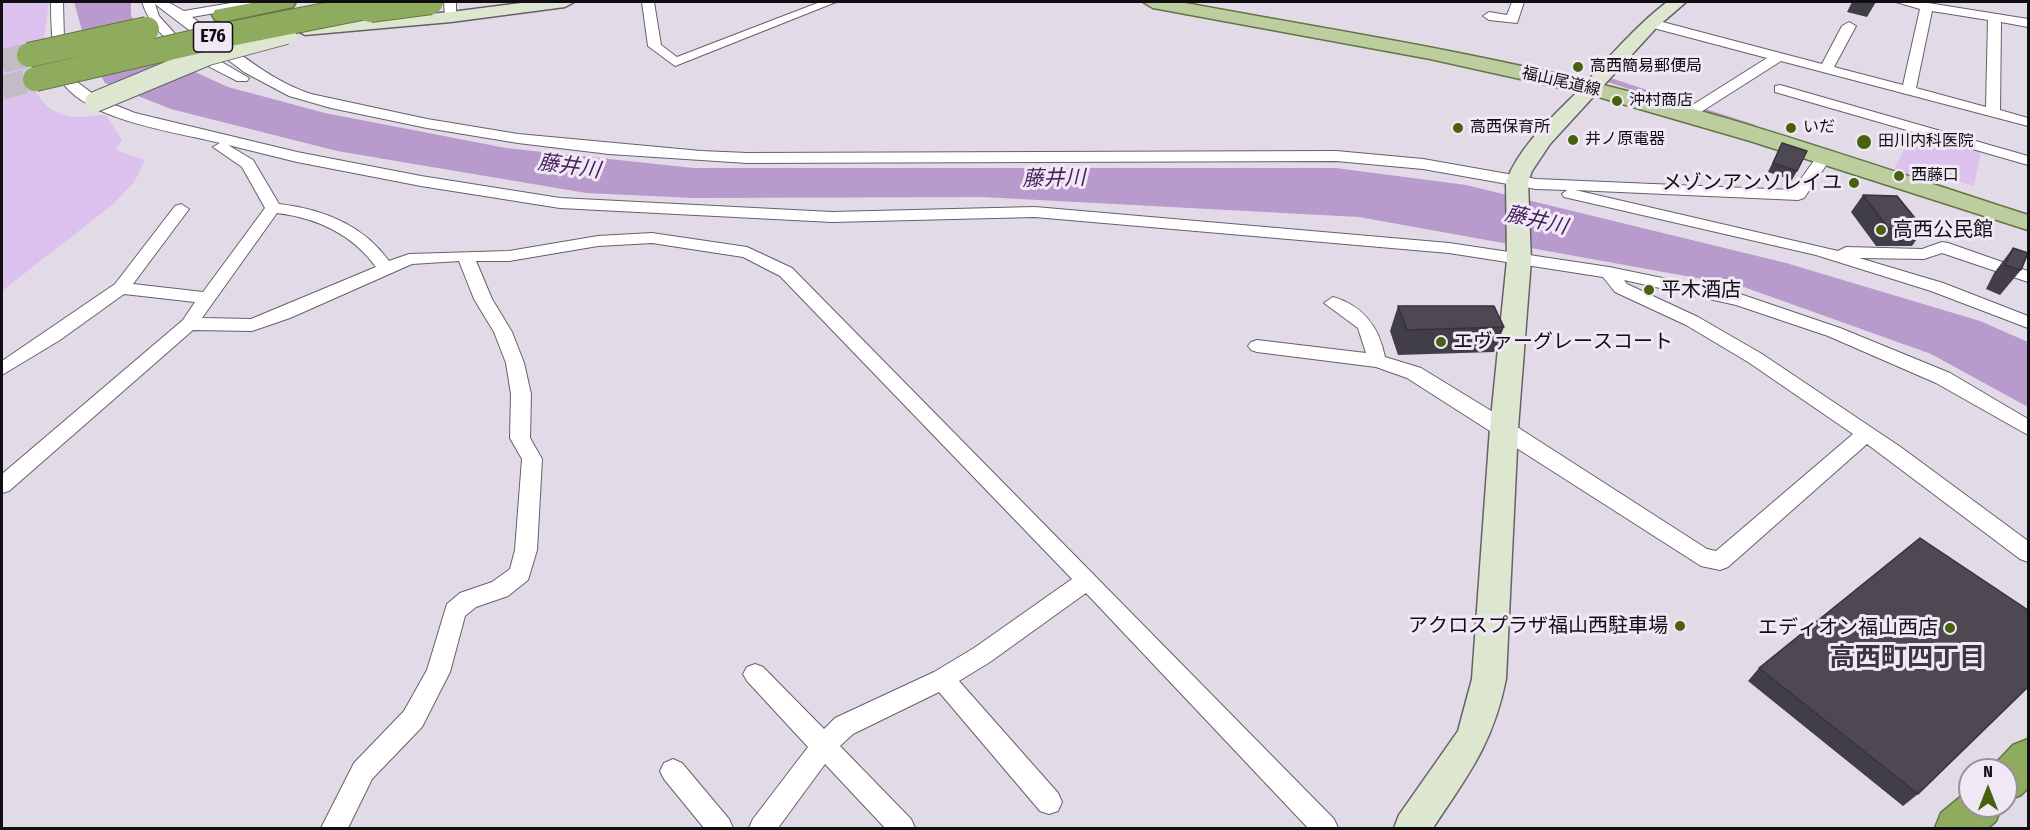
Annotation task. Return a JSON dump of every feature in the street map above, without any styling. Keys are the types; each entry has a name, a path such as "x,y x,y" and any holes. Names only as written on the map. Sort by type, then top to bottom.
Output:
{"highway":[{"path":"223,15 285,2"},
{"name":"E76","path":"29,55 223,15 301,2"},
{"name":"E76","path":"35,79 117,59 391,2"},
{"path":"117,59 296,23 430,2"}],"main road":[{"name":"福山尾道線","path":"1153,2 1436,55 1591,88 1688,114 2028,223"}],"street":[{"path":"57,2 57,40 71,84 95,102 238,153 249,163 273,208"},
{"path":"148,2 155,19 172,38 243,79 277,90 281,88"},
{"path":"160,2 185,15 231,57 281,88 319,100 431,125 550,143 650,154 747,158 1336,156 1423,164 1844,255 2028,322"},
{"path":"185,15 255,2"},
{"path":"95,102 208,55 270,37 450,9 565,2"},
{"path":"648,2 655,46 675,62 830,2"},
{"path":"1489,15 1512,20 1518,2"},
{"path":"1412,828 1471,740 1482,712 1489,679 1504,428 1519,256 1523,184 1521,171 1543,140 1651,23 1677,2"},
{"path":"1902,2 2028,23"},
{"path":"1909,90 1927,6"},
{"path":"1993,112 1995,18"},
{"path":"1651,23 2028,122"},
{"path":"1827,68 1849,26"},
{"path":"1688,114 1778,57"},
{"path":"1780,89 2028,161"},
{"path":"130,116 297,157 421,181 560,203 831,216 1035,212 1519,256 1663,282 1740,300 1834,332 1943,378 2028,428"},
{"path":"1523,184 1798,195 1824,158"},
{"path":"273,208 299,210 334,221 363,240 385,268"},
{"path":"2,485 189,324 273,208"},
{"path":"2,369 54,336 121,288 181,209"},
{"path":"189,324 252,325 284,314 385,268 409,260 509,256 598,241 652,238 747,252 786,272 1087,580 1324,828"},
{"path":"1844,255 1924,254 1942,247 2028,278"},
{"path":"334,828 363,771 413,719 438,672 454,611 468,600 500,589 520,574 526,550 532,459 520,438 521,394 515,363 503,332 483,299 465,256"},
{"path":"1609,272 1621,288 1692,321 1755,358 1895,453 2028,553"},
{"path":"121,288 207,298"},
{"path":"1333,303 1358,314 1371,332 1377,361"},
{"path":"1257,346 1377,361 1414,373 1504,428 1701,557 1720,561 1866,435"},
{"path":"762,828 824,745 843,726 942,679 982,655 1087,580"},
{"path":"755,674 902,828"},
{"path":"942,679 1049,802"},
{"path":"673,771 720,828"}],"shaded area":[{"path":"49,2 43,46 24,51 36,91 48,107 68,116 106,115 122,140 116,150 145,160 135,181 112,205 2,291 2,3"},
{"path":"1913,132 1981,151 1974,186 1921,171 1917,179 1893,171"}],"water":[{"name":"藤井川","path":"74,2 131,2 131,16 151,41 195,72 228,87 325,113 506,148 694,168 1336,168 1466,185 1786,263 1980,321 2028,342 2028,407 1931,354 1741,286 1359,217 982,197 693,198 586,193 337,151 171,109 105,83 89,55"}],"building":[{"path":"1782,143 1807,151 1797,171 1773,163"},
{"path":"1863,195 1897,196 1924,229 1888,228"},
{"path":"2013,248 2028,253 2021,270 2005,265"},
{"path":"1398,306 1494,306 1504,327 1407,330"},
{"path":"1920,538 2028,610 2028,687 1918,794 1759,668"}],"waterway":[{"path":"1609,80 1754,127"}],"tunnel":[{"path":"2,61 29,55"},
{"path":"2,88 35,79"}],"place":[{"name":"高西簡易郵便局","path":"1578,67"},
{"name":"沖村商店","path":"1617,101"},
{"name":"高西保育所","path":"1458,128"},
{"name":"いだ","path":"1791,128"},
{"name":"井ノ原電器","path":"1573,140"},
{"name":"田川内科医院","path":"1864,142"},
{"name":"西藤口","path":"1899,176"},
{"name":"メゾンアンソレイユ","path":"1854,183"},
{"name":"高西公民館","path":"1881,230"},
{"name":"平木酒店","path":"1649,290"},
{"name":"エヴァーグレースコート","path":"1441,342"},
{"name":"アクロスプラザ福山西駐車場","path":"1680,626"},
{"name":"エディオン福山西店","path":"1950,628"}],"district":[{"name":"高西町四丁目","path":"1907,659"}]}
